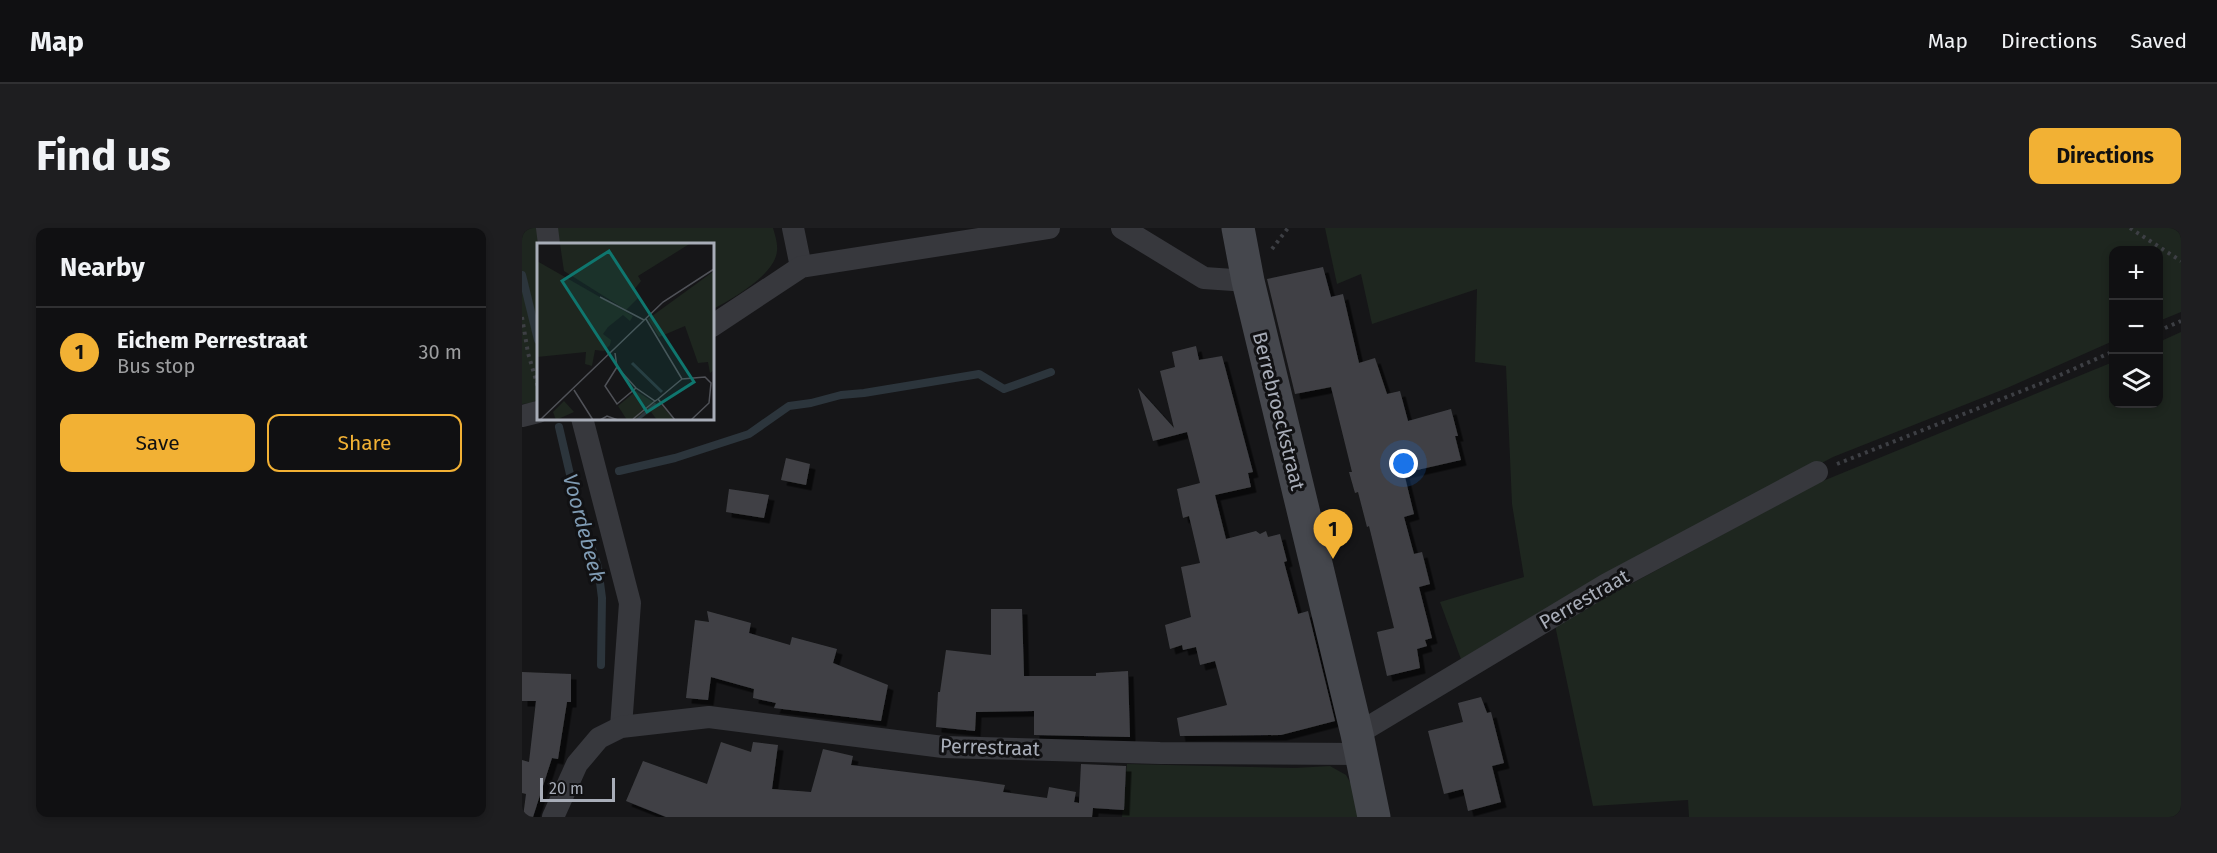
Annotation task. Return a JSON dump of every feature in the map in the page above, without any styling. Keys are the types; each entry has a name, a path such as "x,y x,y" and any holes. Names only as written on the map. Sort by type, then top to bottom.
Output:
{"street":[{"path":"547,228 549,243"},
{"path":"793,228 801,267"},
{"path":"714,325 801,267 1049,228"},
{"path":"1122,228 1204,278 1248,281"},
{"name":"Berrebroeckstraat","path":"1238,228 1248,281 1359,744 1374,817"},
{"path":"522,416 537,411"},
{"path":"553,817 577,764 599,738 621,727 630,603 583,420"},
{"name":"Perrestraat","path":"621,727 710,717 943,747 1160,753 1359,744 1607,584 1817,472"}],"path":[{"path":"2130,228 2181,261"},
{"path":"522,317 528,353 537,384"},
{"path":"2163,329 2181,321"},
{"path":"1817,472 2042,383 2109,353"}],"shaded area":[{"path":"522,228 773,228 777,251 769,269 741,293 714,308 714,243 537,243 537,400 532,403 522,404"},
{"path":"1325,228 2181,228 2181,312 2163,319 2163,246 2109,246 2109,343 2007,388 1833,457 1626,567 1462,662 1440,602 1524,577 1512,504 1506,366 1475,362 1477,289 1372,324 1361,274 1337,284"},
{"path":"2181,332 2181,817 1689,817 1688,800 1593,806 1555,625 1818,483 2109,364 2109,408 2163,408 2163,340"},
{"path":"1127,764 1295,768 1330,766 1346,775 1359,798 1361,817 1122,817"}],"building":[{"path":"1323,267 1331,297 1343,294 1359,363 1375,358 1387,394 1400,391 1408,421 1451,409 1458,436 1455,436 1461,460 1404,473 1414,514 1404,517 1414,554 1422,552 1430,584 1419,587 1432,638 1425,640 1427,646 1417,649 1420,668 1387,676 1377,632 1394,628 1369,526 1367,527 1358,492 1355,493 1349,472 1352,472 1331,387 1295,394 1267,279"},
{"path":"1196,346 1199,360 1222,356 1253,472 1248,473 1251,487 1215,495 1226,539 1256,531 1260,534 1266,531 1268,537 1280,534 1287,561 1284,562 1298,614 1308,611 1335,721 1281,735 1180,736 1177,718 1227,705 1215,661 1200,665 1196,647 1183,650 1182,645 1170,649 1165,625 1191,617 1181,567 1200,563 1189,516 1183,518 1177,489 1200,483 1187,432 1153,441 1138,388 1174,428 1160,371 1175,367 1172,352"},
{"path":"786,458 810,464 806,485 781,480"},
{"path":"729,489 769,495 764,518 726,512"},
{"path":"991,609 1022,609 1024,676 1096,676 1096,673 1128,671 1130,737 1034,735 1034,711 976,712 975,731 936,727 938,692 940,692 946,650 991,655"},
{"path":"707,611 751,623 749,633 790,645 792,637 837,649 833,663 888,685 881,721 774,708 776,703 753,698 754,689 711,677 708,700 686,698 695,620 709,622"},
{"path":"522,672 571,674 571,702 567,702 558,759 552,758 533,817 523,817 526,794 522,793 522,760 529,762 536,701 522,701"},
{"path":"1481,697 1487,713 1491,712 1504,763 1492,766 1501,802 1468,811 1463,789 1444,794 1428,731 1463,722 1458,703"},
{"path":"721,742 751,752 753,742 778,745 772,789 811,792 823,749 853,756 851,765 1005,785 1003,792 1047,798 1049,787 1076,792 1074,802 1079,803 1081,764 1126,766 1124,810 1093,808 1092,817 666,817 626,801 643,761 707,784"}],"waterway":[{"name":"Voordebeek","path":"522,275 537,336"},
{"path":"619,471 675,458 749,434 789,406 841,395 979,374 1004,389 1051,372"},
{"name":"Voordebeek","path":"559,427 576,500 598,567 602,598 601,665"}],"place":[{"name":"Eichem Perrestraat","path":"1333,559"}]}
